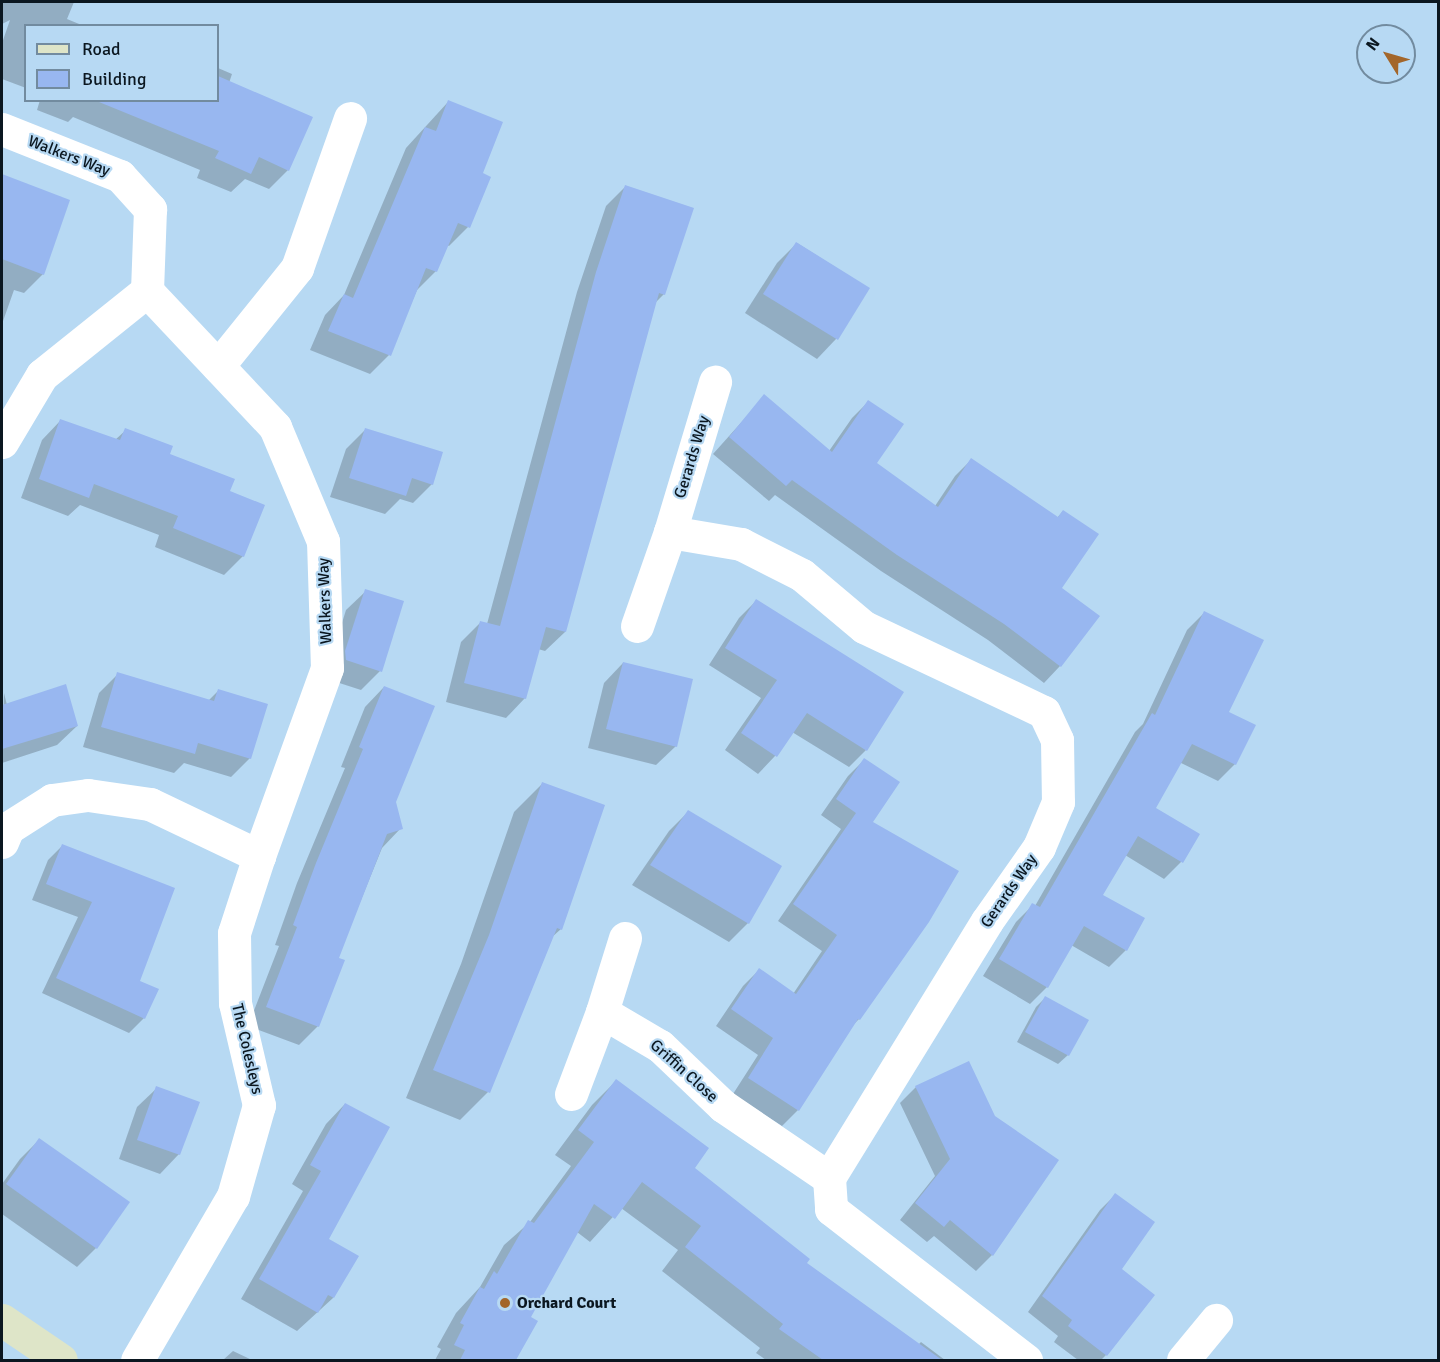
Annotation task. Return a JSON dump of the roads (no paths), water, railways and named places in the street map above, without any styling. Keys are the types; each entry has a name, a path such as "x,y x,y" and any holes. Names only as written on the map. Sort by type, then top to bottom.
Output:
{"main road":[{"path":"2,1320 61,1360"}],"street":[{"path":"218,366 297,268 350,118"},
{"name":"Walkers Way","path":"2,129 120,176 150,209 147,291 275,427 323,541 327,668 259,856"},
{"path":"2,442 42,375 147,291"},
{"name":"Gerards Way","path":"637,626 670,532 715,382"},
{"name":"Gerards Way","path":"670,532 741,544 802,575 864,627 1044,712 1057,740 1058,802 1039,847 987,921 829,1178"},
{"path":"2,842 8,828 52,800 88,795 150,804 259,856"},
{"name":"The Colesleys","path":"137,1360 233,1196 259,1106 235,1003 234,933 259,856"},
{"path":"571,1094 602,1012 625,938"},
{"name":"Griffin Close","path":"602,1012 660,1046 723,1106 829,1178"},
{"path":"829,1178 831,1209 1026,1360"},
{"path":"1183,1360 1216,1320"}],"place":[{"name":"Orchard Court","path":"505,1303"}]}
